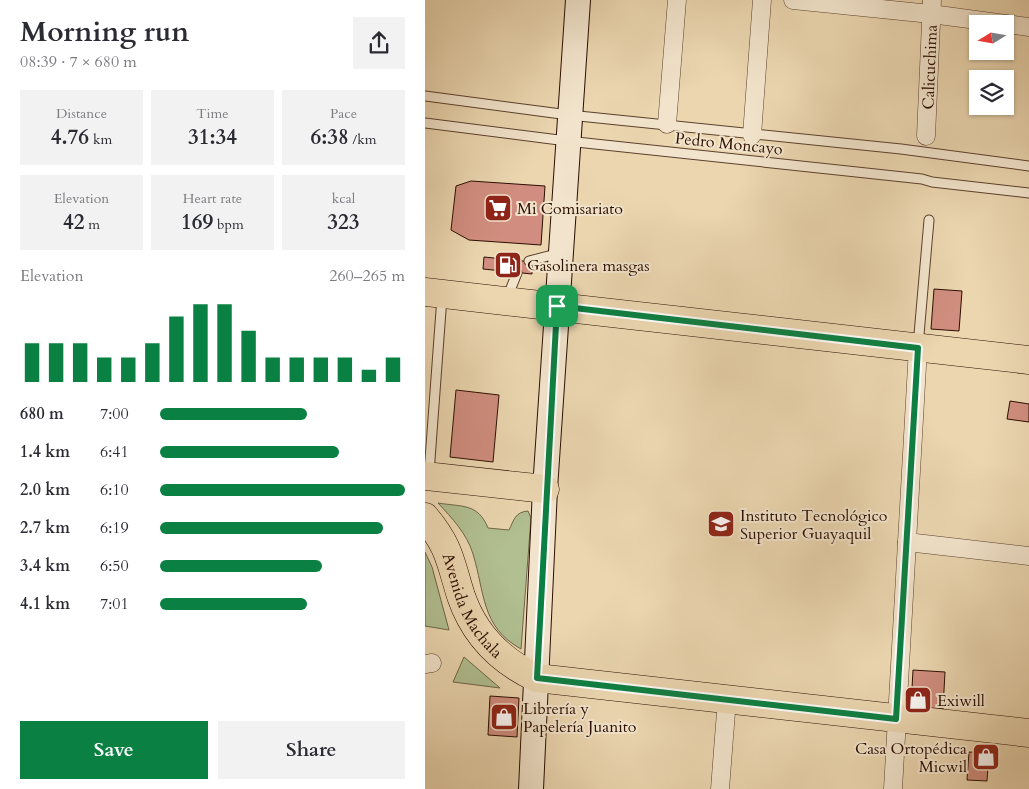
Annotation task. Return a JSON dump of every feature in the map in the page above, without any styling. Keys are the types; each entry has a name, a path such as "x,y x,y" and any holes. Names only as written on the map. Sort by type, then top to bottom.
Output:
{"main road":[{"path":"531,789 545,490 567,141 578,0"},
{"path":"434,293 1029,360"},
{"path":"427,476 545,490"},
{"name":"Avenida Machala","path":"425,517 437,532 449,553 471,620 483,638 498,654 517,669 537,678 1029,733"}],"street":[{"path":"667,124 677,0"},
{"path":"752,135 762,0"},
{"path":"793,0 931,7 1029,27"},
{"name":"Calicuchima","path":"926,136 931,7"},
{"path":"893,789 918,348"},
{"path":"907,542 1029,556"},
{"path":"720,789 727,699"}],"lane":[{"name":"Pedro Moncayo","path":"425,96 569,115 667,124 1029,166"},
{"name":"Pedro Moncayo","path":"425,123 567,141 912,178 1029,193"},
{"path":"918,348 929,220"},
{"path":"529,261 560,253"},
{"path":"506,301 517,273"},
{"path":"427,476 434,293"}],"green space":[{"path":"438,503 462,506 474,510 484,520 488,528 509,530 520,513 528,511 531,518 521,649 508,640 491,620 486,608 473,554 467,540 449,514"},
{"path":"425,552 432,567 449,630 425,626"},
{"path":"464,657 500,688 453,682"}],"building":[{"name":"Mi Comisariato","path":"471,181 545,186 541,245 469,240 451,230 456,186"},
{"name":"Gasolinera masgas","path":"484,257 533,262 532,274 483,269"},
{"path":"934,289 962,291 959,331 931,329"},
{"path":"456,390 499,395 493,462 450,457"},
{"path":"1010,401 1029,404 1029,422 1007,419"},
{"path":"913,670 945,672 943,709 911,707"},
{"name":"Librería y Papelería Juanito","path":"490,696 519,698 517,737 488,735"},
{"path":"969,752 989,753 987,781 967,780"}],"place":[{"name":"Mi Comisariato","path":"498,208"},
{"name":"Gasolinera masgas","path":"508,265"},
{"name":"Instituto Tecnológico Superior Guayaquil","path":"721,524"},
{"name":"Exiwill","path":"918,700"},
{"name":"Librería y Papelería Juanito","path":"504,717"},
{"name":"Casa Ortopédica Micwil","path":"986,757"}],"route":[{"path":"557,306 918,348 896,719 537,678 544,509 557,306"}]}
